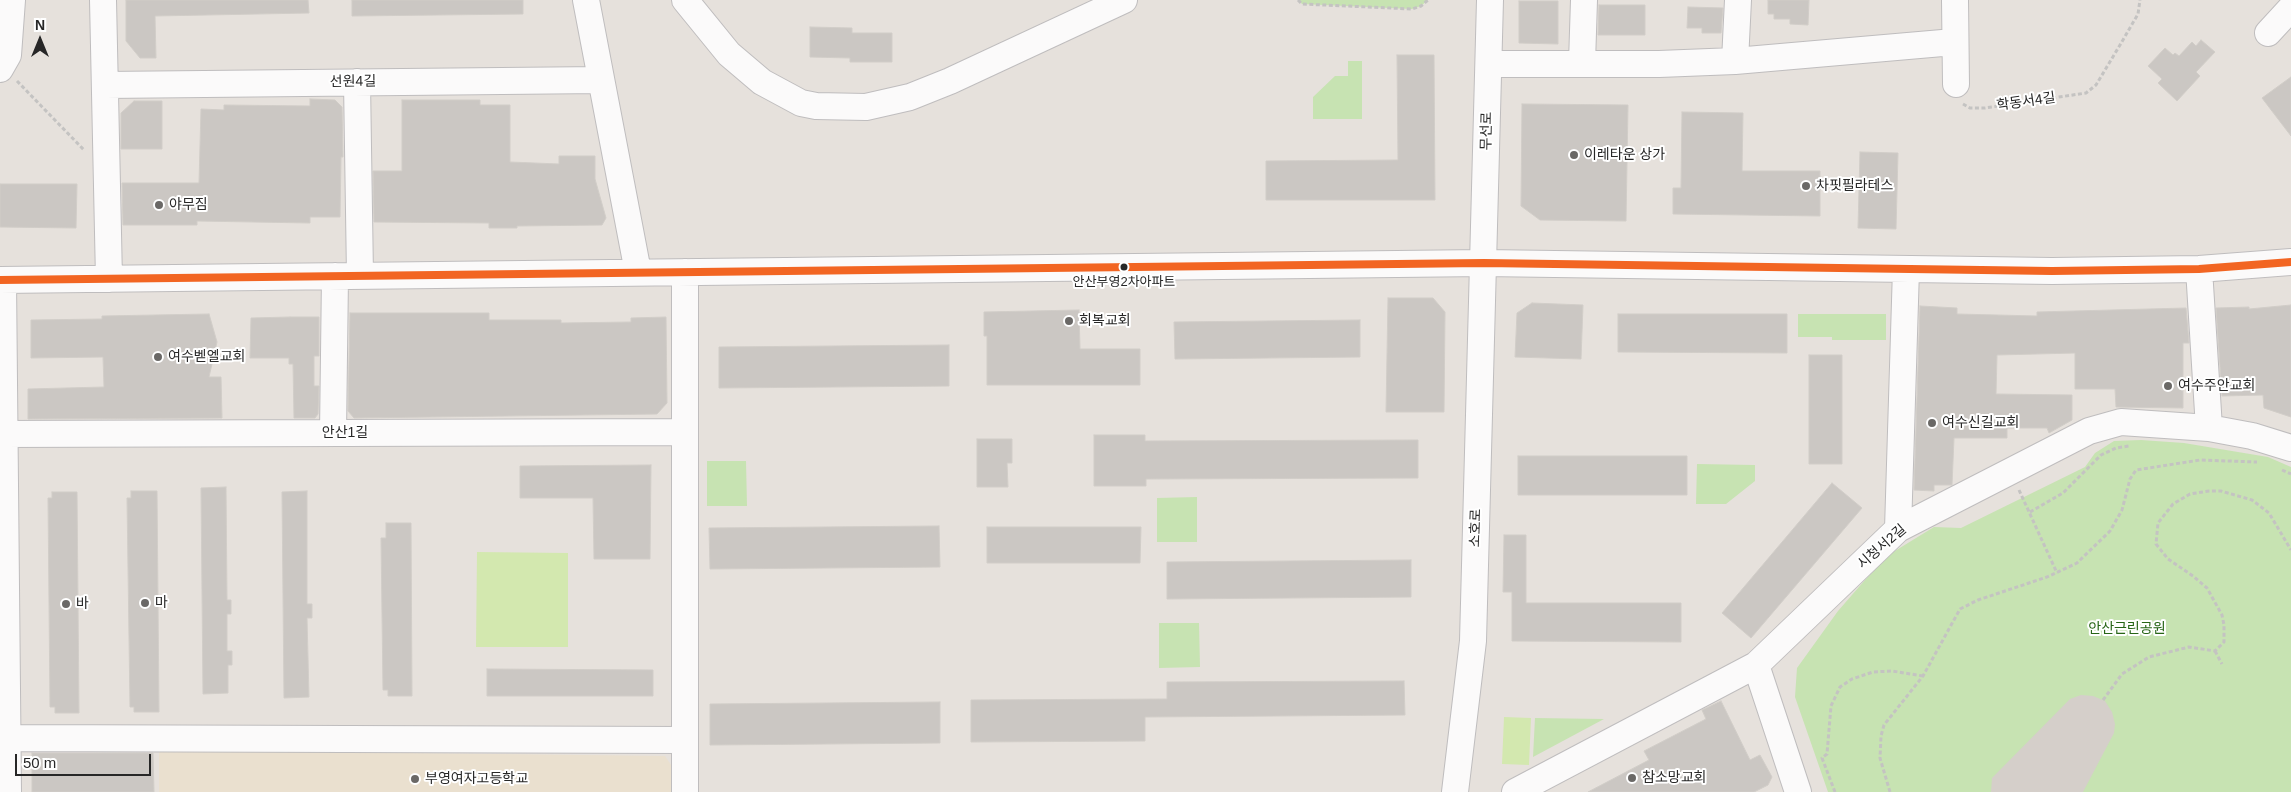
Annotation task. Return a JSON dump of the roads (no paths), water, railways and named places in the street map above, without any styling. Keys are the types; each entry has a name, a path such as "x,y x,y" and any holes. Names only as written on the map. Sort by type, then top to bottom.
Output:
{"street":[{"path":"1,68 8,55 12,0"},
{"path":"104,0 109,279"},
{"path":"586,0 638,272"},
{"path":"685,0 729,54 762,82 801,103 816,106 866,108 910,97 950,81 1124,0"},
{"name":"무선로","path":"1484,262 1490,0"},
{"path":"1582,63 1584,0"},
{"path":"1736,61 1738,0"},
{"path":"1954,0 1956,84"},
{"path":"2268,33 2291,8"},
{"path":"1489,64 1659,64 1736,61 1954,42"},
{"name":"선원4길","path":"106,85 600,80"},
{"path":"333,433 348,276 357,82"},
{"path":"8,792 2,434 2,280 1484,262 2052,271 2199,268 2291,262"},
{"name":"소호로","path":"1455,792 1473,640 1484,262"},
{"path":"2199,268 2209,428"},
{"path":"1898,529 1906,269"},
{"path":"684,272 684,792"},
{"name":"시청서2길","path":"1515,792 1756,665 1898,529 2089,430 2104,425 2138,422 2209,428 2252,436 2283,458"},
{"name":"안산1길","path":"2,434 684,432"},
{"path":"1756,665 1797,791"},
{"path":"8,738 684,740"}],"place":[{"name":"이레타운 상가","path":"1574,155"},
{"name":"차핏필라테스","path":"1806,186"},
{"name":"야무짐","path":"159,205"},
{"name":"안산부영2차아파트","path":"1124,267"},
{"name":"회복교회","path":"1069,321"},
{"name":"여수벧엘교회","path":"158,357"},
{"name":"여수주안교회","path":"2168,386"},
{"name":"여수신길교회","path":"1932,423"},
{"name":"마","path":"145,603"},
{"name":"바","path":"66,604"},
{"name":"참소망교회","path":"1632,778"},
{"name":"부영여자고등학교","path":"415,779"}],"park label":[{"name":"안산근린공원","path":"2127,629"}]}
